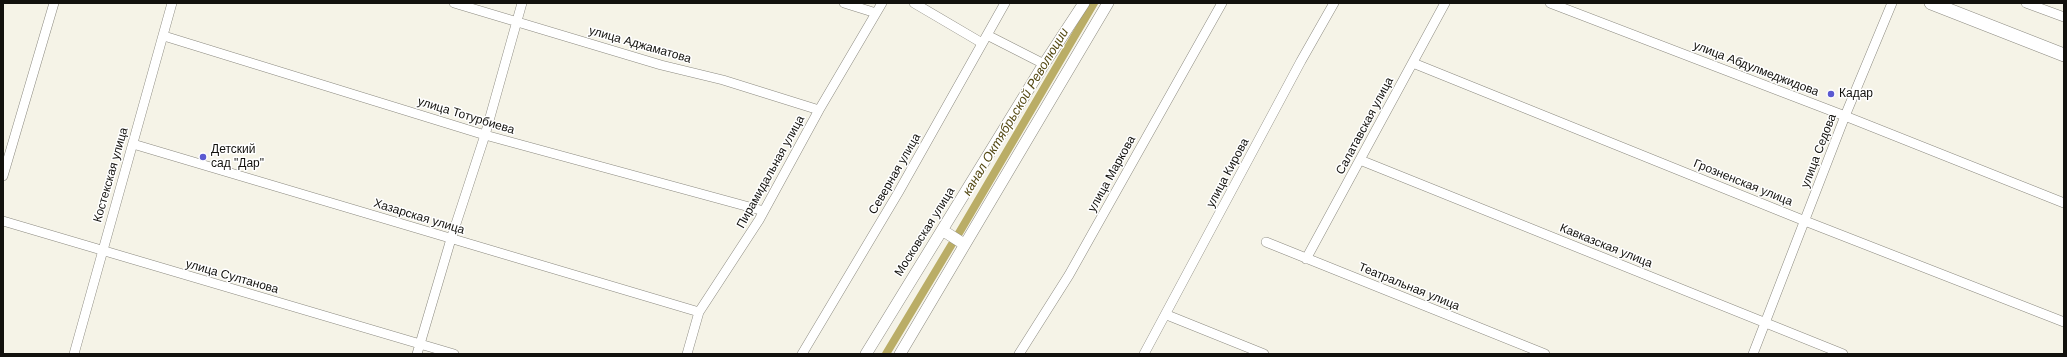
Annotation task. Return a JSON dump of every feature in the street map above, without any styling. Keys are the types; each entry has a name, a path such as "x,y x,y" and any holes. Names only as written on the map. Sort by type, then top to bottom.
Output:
{"highway":[{"path":"1931,3 2064,54"},
{"path":"1946,3 2064,48"}],"main road":[{"name":"Московская улица","path":"866,354 1044,64 1084,3"},
{"path":"900,354 1108,3"},
{"path":"942,230 964,244"}],"street":[{"path":"3,176 54,3"},
{"name":"Костекская улица","path":"74,354 172,3"},
{"name":"улица Аджаматова","path":"454,3 661,65 723,80 819,110"},
{"path":"417,354 451,239 485,135 522,3"},
{"path":"844,3 876,13"},
{"name":"Пирамидальная улица","path":"686,354 699,312 764,211 819,110 882,3"},
{"path":"914,3 985,39 1044,64"},
{"name":"Северная улица","path":"802,354 898,193 1005,3"},
{"name":"улица Маркова","path":"1019,354 1069,275 1222,3"},
{"name":"улица Кирова","path":"1144,354 1167,315 1301,61 1334,3"},
{"name":"Салатавская улица","path":"1306,259 1445,3"},
{"name":"улица Абдулмеджидова","path":"1550,3 1574,7 2064,203"},
{"name":"улица Седова","path":"1753,354 1845,116 1892,3"},
{"path":"2026,3 2064,17"},
{"name":"улица Тотурбиева","path":"164,36 485,135 764,211"},
{"name":"Грозненская улица","path":"1413,63 1805,221 2064,322"},
{"name":"Хазарская улица","path":"133,144 699,312"},
{"name":"Кавказская улица","path":"1360,160 1844,354"},
{"name":"улица Султанова","path":"3,221 454,354"},
{"name":"Театральная улица","path":"1266,242 1544,354"},
{"path":"1167,315 1264,354"}],"waterway":[{"name":"канал Октябрьской Революции","path":"959,233 1094,3"},
{"name":"канал Октябрьской Революции","path":"886,354 952,244"}],"place":[{"name":"Кадар","path":"1831,94"},
{"name":"Детский сад \"Дар\"","path":"203,157"}]}
